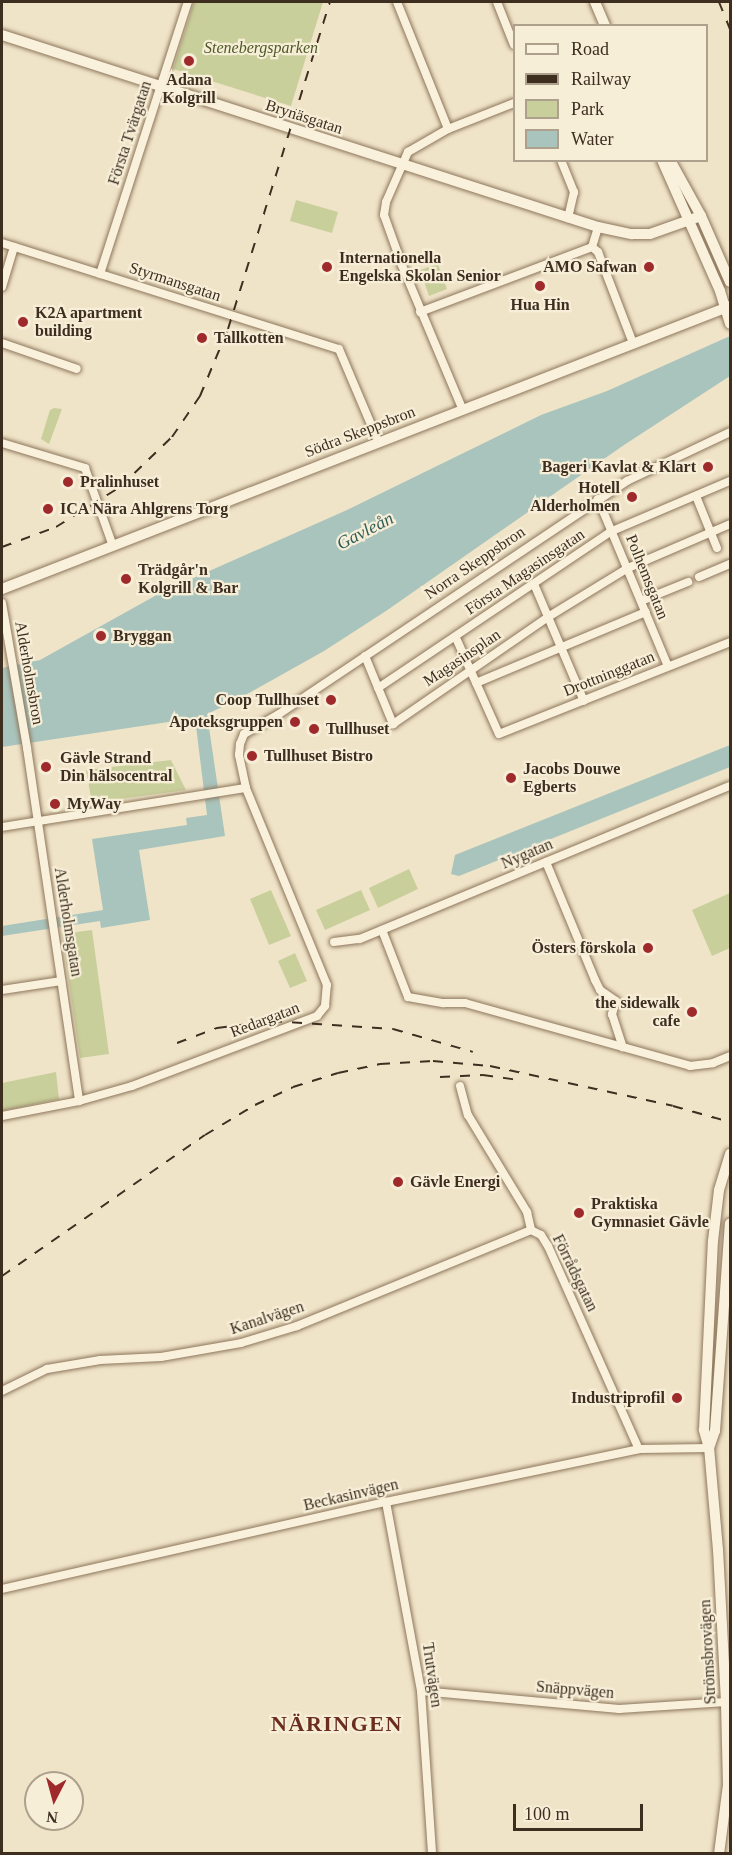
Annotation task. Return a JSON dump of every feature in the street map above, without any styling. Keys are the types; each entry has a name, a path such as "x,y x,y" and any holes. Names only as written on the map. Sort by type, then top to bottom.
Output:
{"street":[{"name":"Första Tvärgatan","path":"100,274 188,2"},
{"path":"397,2 448,129"},
{"path":"497,2 513,42"},
{"path":"595,2 604,24"},
{"name":"Brynäsgatan","path":"2,35 598,227 632,234 650,234 701,216"},
{"path":"462,408 420,312 384,215 386,201 408,152 448,129 513,103"},
{"path":"562,162 574,192 568,218"},
{"path":"663,162 727,307 730,324"},
{"path":"671,162 701,216 730,282"},
{"path":"592,247 598,227"},
{"name":"Styrmansgatan","path":"2,243 339,349 378,441"},
{"path":"2,287 14,247"},
{"path":"420,312 592,247"},
{"path":"592,247 598,252 633,343"},
{"name":"Södra Skeppsbron","path":"2,590 462,408 727,307"},
{"path":"2,343 77,369"},
{"name":"Norra Skeppsbron","path":"244,734 279,714 598,499 627,481 730,432"},
{"path":"2,442 86,468 113,546"},
{"name":"Första Magasinsgatan","path":"378,688 456,638 612,531 730,481"},
{"path":"696,496 717,548"},
{"name":"Polhemsgatan","path":"598,499 668,666"},
{"name":"Magasinsplan","path":"378,688 393,724 548,617 628,568 730,524"},
{"path":"699,577 730,564"},
{"path":"641,602 688,582"},
{"path":"534,585 584,701"},
{"name":"Alderholmsbron","path":"2,603 27,748"},
{"path":"456,638 476,682 646,612"},
{"name":"Drottninggatan","path":"476,682 499,734 730,642"},
{"path":"365,656 378,688"},
{"name":"Redargatan","path":"2,1116 79,1101 132,1086 317,1016 325,1006 328,993 324,974 246,788 239,755 244,734"},
{"name":"Alderholmsgatan","path":"27,748 79,1101"},
{"name":"Nygatan","path":"334,942 360,939 730,786"},
{"path":"2,827 246,788"},
{"path":"546,862 600,990 616,1001 612,1014 623,1047"},
{"path":"382,930 408,997 443,1004 465,1003 690,1066 713,1063 730,1056"},
{"path":"2,990 61,981"},
{"name":"Förrådsgatan","path":"460,1086 468,1116 527,1212 531,1230 541,1235 548,1246 639,1449"},
{"name":"Strömsbrovägen","path":"719,1854 728,1785 726,1702 718,1550 709,1448 704,1430 719,1190 730,1154"},
{"name":"Strömsbrovägen","path":"709,1448 715,1431 730,1224"},
{"name":"Kanalvägen","path":"2,1391 47,1369 100,1360 161,1357 241,1343 297,1326 531,1230"},
{"path":"713,1259 728,1260"},
{"name":"Beckasinvägen","path":"2,1588 386,1502 639,1449 709,1448"},
{"name":"Trutvägen","path":"386,1502 421,1691 432,1854"},
{"name":"Snäppvägen","path":"421,1691 619,1709 726,1702"}],"green space":[{"name":"Stenebergsparken","path":"194,2 323,2 291,106 173,69"},
{"path":"296,200 338,212 332,233 290,221"},
{"path":"438,264 447,289 429,296 420,270"},
{"path":"62,409 49,444 41,439 50,410"},
{"path":"171,760 186,790 92,803 86,770"},
{"path":"409,869 418,889 378,908 369,888"},
{"path":"271,890 291,936 269,945 250,899"},
{"path":"361,890 370,910 325,930 316,910"},
{"path":"730,893 730,948 712,956 692,910"},
{"path":"92,930 109,1054 80,1058 62,934"},
{"path":"295,953 307,981 290,988 278,961"},
{"path":"56,1072 59,1099 2,1111 2,1083"}],"water":[{"name":"Gavleån","path":"730,336 730,376 624,445 386,611 324,651 207,714 225,836 139,850 150,920 101,928 100,921 2,936 2,926 103,910 92,839 187,825 186,818 207,815 195,718 2,747 2,668 40,660 162,592 347,510 541,415 607,391"},
{"path":"730,745 730,767 459,876 451,874 455,855"}],"railway":[{"path":"2,547 56,527 120,487 172,437 200,396 228,329 330,2"},
{"path":"719,2 730,29"},
{"path":"177,1043 217,1028 272,1021 393,1029 473,1052"},
{"path":"2,1276 205,1135 255,1105 293,1087 338,1073 380,1064 433,1061 490,1066 673,1106 730,1122"},
{"path":"440,1077 483,1075 518,1080"}],"place":[{"name":"Adana Kolgrill","path":"189,61"},
{"name":"Internationella Engelska Skolan Senior","path":"327,267"},
{"name":"AMO Safwan","path":"649,267"},
{"name":"Hua Hin","path":"540,286"},
{"name":"K2A apartment building","path":"23,322"},
{"name":"Tallkotten","path":"202,338"},
{"name":"Bageri Kavlat & Klart","path":"708,467"},
{"name":"Pralinhuset","path":"68,482"},
{"name":"Hotell Alderholmen","path":"632,497"},
{"name":"ICA Nära Ahlgrens Torg","path":"48,509"},
{"name":"Trädgår'n Kolgrill & Bar","path":"126,579"},
{"name":"Bryggan","path":"101,636"},
{"name":"Coop Tullhuset","path":"331,700"},
{"name":"Apoteksgruppen","path":"295,722"},
{"name":"Tullhuset","path":"314,729"},
{"name":"Tullhuset Bistro","path":"252,756"},
{"name":"Gävle Strand Din hälsocentral","path":"46,767"},
{"name":"Jacobs Douwe Egberts","path":"511,778"},
{"name":"MyWay","path":"55,804"},
{"name":"Östers förskola","path":"648,948"},
{"name":"the sidewalk cafe","path":"692,1012"},
{"name":"Gävle Energi","path":"398,1182"},
{"name":"Praktiska Gymnasiet Gävle","path":"579,1213"},
{"name":"Industriprofil","path":"677,1398"}],"district":[{"name":"NÄRINGEN","path":"337,1724"}]}
